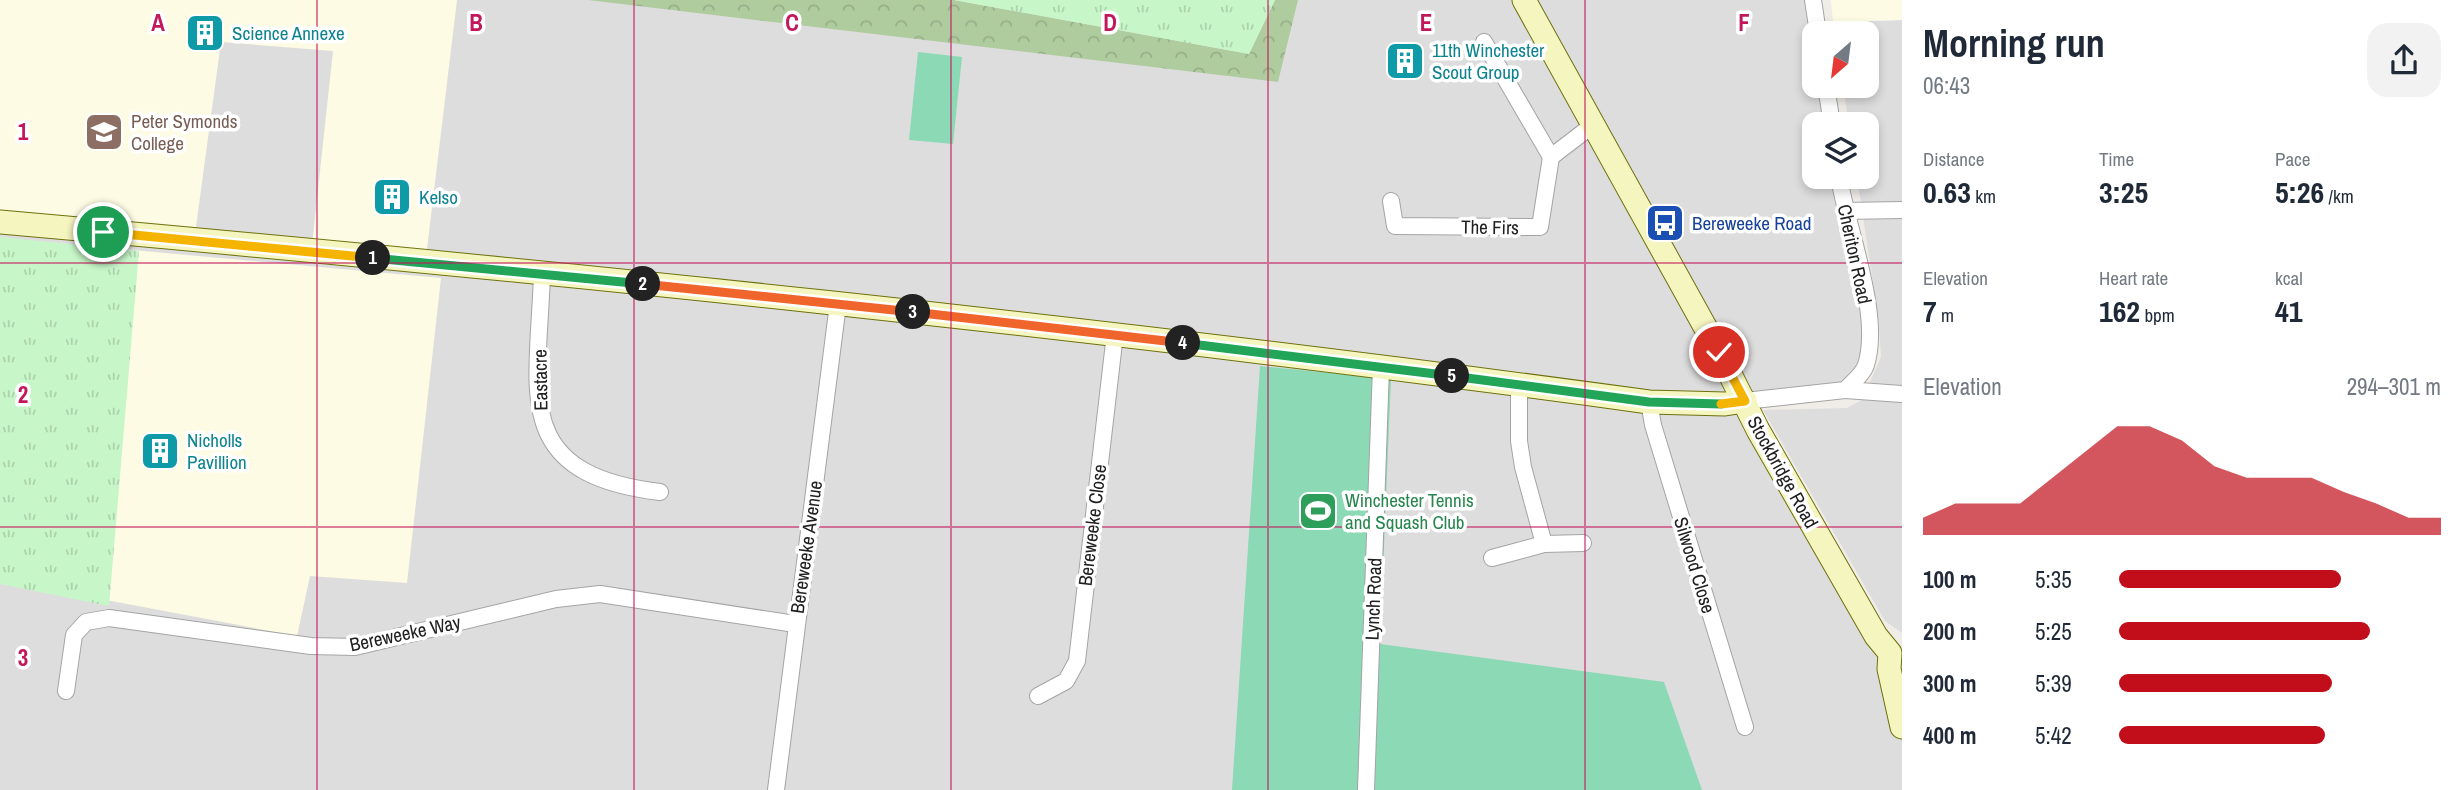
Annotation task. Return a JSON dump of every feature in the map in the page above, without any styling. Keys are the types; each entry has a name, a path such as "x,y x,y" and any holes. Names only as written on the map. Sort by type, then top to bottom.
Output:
{"main road":[{"name":"Stockbridge Road","path":"1524,0 1853,596 1876,636 1896,653 1889,669 1902,727"},
{"path":"0,222 838,304 1115,334 1649,402 1725,404 1745,401"}],"street":[{"path":"1813,0 1816,21"},
{"path":"1484,42 1550,157 1594,124"},
{"name":"The Firs","path":"1391,201 1395,226 1540,227 1550,157"},
{"name":"Cheriton Road","path":"1841,189 1866,292 1870,344 1865,368 1845,390"},
{"path":"1844,211 1902,210"},
{"name":"Eastacre","path":"542,275 539,416 550,440 585,474 625,488 660,492"},
{"name":"Bereweeke Avenue","path":"776,790 795,624 838,304"},
{"name":"Bereweeke Close","path":"1038,696 1066,681 1077,661 1115,334"},
{"name":"Lynch Road","path":"1366,790 1381,367"},
{"path":"1519,384 1522,467 1544,544"},
{"path":"1745,401 1845,390 1902,394"},
{"name":"Silwood Close","path":"1649,402 1653,425 1745,727"},
{"path":"1492,558 1544,544 1583,543"},
{"name":"Bereweeke Way","path":"66,691 74,635 86,622 109,618 311,646 355,647 556,599 600,594 795,624"}],"shaded area":[{"path":"0,0 1813,0 1813,21 1802,21 1802,98 1828,98 1830,112 1802,112 1802,189 1841,189 1870,344 1845,390 1745,400 1890,653 1902,653 1902,790 0,790"},
{"name":"Peter Symonds College","path":"0,0 457,0 426,257 312,245 333,51 221,42 195,234 0,213"},
{"path":"1831,0 1902,0 1902,20 1833,21"},
{"path":"1902,20 1902,633 1885,621 1763,410 1847,408 1862,400 1881,357 1879,323 1859,189 1879,189 1879,112 1847,112 1845,98 1880,98 1880,21 1868,21"},
{"path":"0,238 441,278 407,583 310,576 297,636 0,580"}],"green space":[{"path":"588,0 954,0 1249,54 1275,0 1298,0 1278,82"},
{"path":"954,0 1275,0 1249,54"},
{"path":"918,52 962,57 953,144 909,140"},
{"path":"0,237 139,251 109,606 0,584"},
{"name":"Winchester Tennis and Squash Club","path":"1260,366 1391,379 1380,644 1664,682 1702,790 1232,790"}],"place":[{"name":"Science Annexe","path":"205,33"},
{"name":"11th Winchester Scout Group","path":"1405,61"},
{"name":"Peter Symonds College","path":"104,132"},
{"name":"Kelso","path":"392,197"},
{"name":"Bereweeke Road","path":"1665,223"},
{"name":"Nicholls Pavillion","path":"160,451"},
{"name":"Winchester Tennis and Squash Club","path":"1318,511"}],"route":[{"path":"103,232 1115,334 1649,402 1725,404 1745,401 1719,352"}]}
